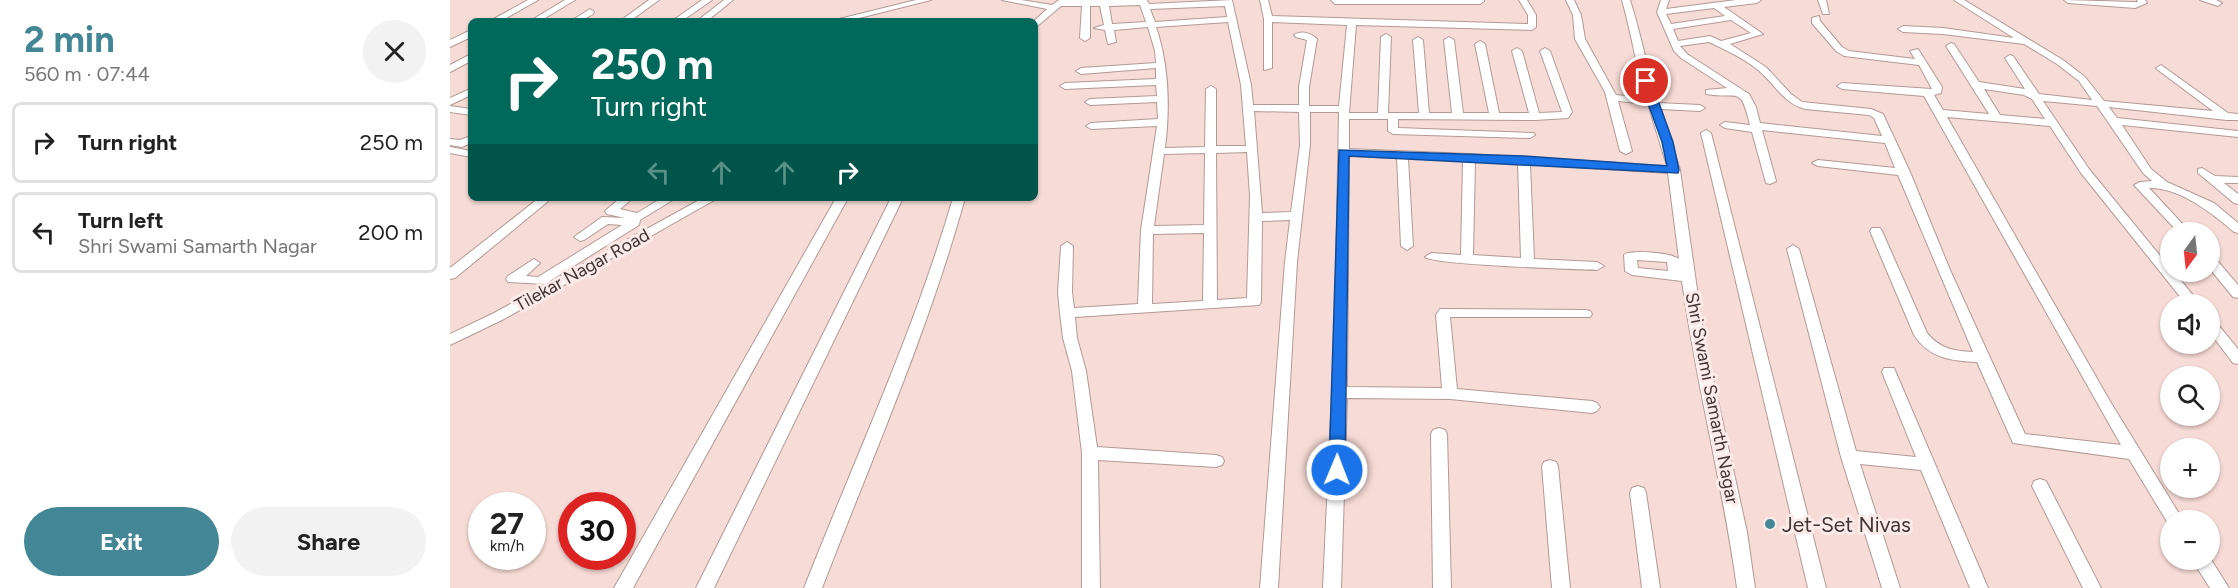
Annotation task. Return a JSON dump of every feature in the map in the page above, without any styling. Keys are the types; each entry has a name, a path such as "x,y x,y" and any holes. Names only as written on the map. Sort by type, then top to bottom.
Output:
{"street":[{"path":"500,18 534,0"},
{"path":"539,18 571,0"},
{"path":"628,18 655,0"},
{"path":"681,18 708,0"},
{"path":"705,18 729,0"},
{"path":"848,18 927,0"},
{"path":"1006,0 1058,4 1229,1 1232,20 1257,62"},
{"path":"1067,313 1254,302 1256,196 1246,86 1257,62 1268,19 1264,0"},
{"path":"1335,12 1335,0 1480,1"},
{"path":"1268,19 1532,27 1533,19 1523,0"},
{"path":"1570,0 1577,15 1580,39 1598,68 1612,98 1626,151"},
{"name":"Shri Swami Samarth Nagar","path":"1626,0 1634,26 1641,65 1674,170 1682,276 1738,532 1746,588"},
{"path":"1660,12 1665,0"},
{"path":"1660,12 1756,0"},
{"path":"1822,0 1826,12"},
{"path":"1958,0 2082,79 2103,105 2147,171 2163,184 2210,206 2238,229"},
{"path":"2068,0 2141,5 2142,0"},
{"path":"2204,0 2218,3"},
{"path":"1104,3 1105,16 1110,27 1110,42"},
{"path":"1143,3 1160,51 1163,123 1147,230 1145,308"},
{"path":"1038,22 1058,4"},
{"path":"1085,38 1086,4"},
{"path":"1718,6 1758,34 1723,43 1729,40"},
{"path":"580,18 590,12"},
{"path":"1660,12 1675,44 1684,56 1739,91 1751,107 1770,181"},
{"path":"1668,27 1733,17"},
{"path":"1816,18 1815,21 1823,32 1847,54 1923,63"},
{"path":"1100,28 1232,20"},
{"path":"1332,588 1344,113 1352,21"},
{"path":"1712,21 1729,40 1763,68 1800,105 1876,114 1881,118 2019,440 2132,453"},
{"path":"1903,28 1955,32 2027,42"},
{"path":"450,44 468,35"},
{"path":"1269,588 1295,216 1305,145 1304,87 1312,39 1299,35"},
{"path":"1386,37 1388,116 1393,131 1530,135"},
{"path":"1675,44 1710,39 1729,40"},
{"path":"1418,40 1424,116"},
{"path":"1449,40 1458,116"},
{"path":"1480,44 1495,117"},
{"path":"1951,46 1997,118"},
{"path":"1517,51 1535,117"},
{"path":"1248,108 1304,108 1388,116 1556,118 1567,112 1545,51"},
{"path":"1842,86 1928,93 1938,90 1915,51"},
{"path":"2010,58 2085,171 2185,294"},
{"path":"450,69 468,59"},
{"path":"1081,71 1161,65"},
{"path":"2161,68 2233,117 2238,126"},
{"path":"450,69 468,71"},
{"path":"1065,86 1161,82"},
{"path":"1976,85 2027,92 2036,97 2233,117"},
{"path":"1210,303 1211,88"},
{"path":"450,90 465,95"},
{"path":"1710,92 1739,91"},
{"path":"1928,93 2132,453 2169,510"},
{"path":"450,102 465,95"},
{"path":"1612,98 1700,108"},
{"path":"1090,102 1162,99"},
{"path":"450,109 468,112"},
{"path":"1938,113 2053,123"},
{"path":"2114,121 2238,134"},
{"path":"1091,126 1163,123"},
{"path":"1725,125 1890,140"},
{"path":"1706,133 1817,588"},
{"path":"451,145 468,141"},
{"path":"451,145 468,153"},
{"path":"1159,151 1251,149"},
{"path":"1343,152 1469,157 1674,170"},
{"path":"1402,155 1407,246"},
{"path":"1467,259 1469,157"},
{"path":"1524,160 1528,262"},
{"path":"1818,163 1904,172"},
{"path":"2202,171 2215,179 2238,200"},
{"path":"2215,179 2238,180"},
{"path":"2163,184 2140,185 2175,222"},
{"path":"450,275 542,201"},
{"path":"623,201 611,211 639,217 665,201"},
{"name":"Tilekar Nagar Road","path":"450,340 707,201"},
{"path":"623,588 840,201"},
{"path":"705,588 896,201"},
{"path":"813,588 903,368 947,244 958,201"},
{"path":"649,210 674,219"},
{"path":"1256,217 1295,216"},
{"path":"534,263 513,279 540,281 635,222 606,220 580,237"},
{"path":"1147,230 1210,229"},
{"path":"1876,231 1921,335 1928,345 1949,356 1982,357"},
{"path":"1067,246 1067,313 1070,338 1079,371 1090,453 1091,588"},
{"path":"1792,249 1849,457 1891,588"},
{"path":"586,252 604,257"},
{"path":"1431,256 1598,266"},
{"path":"2220,273 2238,294"},
{"path":"1450,394 1443,315 1445,312 1585,314"},
{"path":"2220,336 2238,359"},
{"path":"1889,372 1979,588"},
{"path":"1338,392 1450,394 1592,407"},
{"path":"1439,434 1442,588"},
{"path":"1090,453 1216,461"},
{"path":"1849,457 1927,464"},
{"path":"1550,466 1560,588"},
{"path":"2040,486 2092,588"},
{"path":"1638,494 1651,588"},
{"path":"2208,570 2220,588"}],"place":[{"name":"Jet-Set Nivas","path":"1770,524"}],"route":[{"path":"1337,470 1342,326 1343,152 1524,160 1674,170 1646,81"}]}
